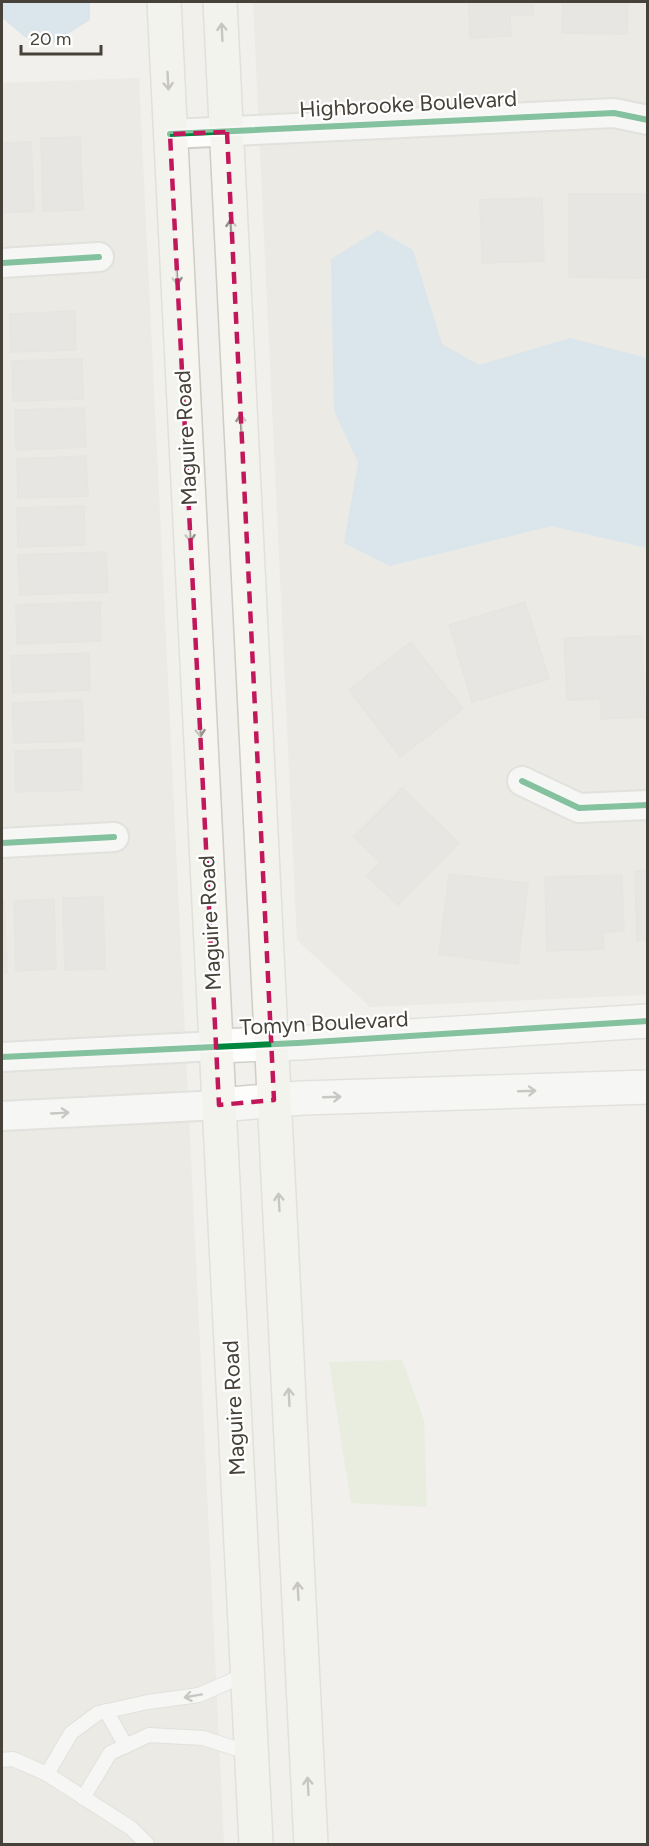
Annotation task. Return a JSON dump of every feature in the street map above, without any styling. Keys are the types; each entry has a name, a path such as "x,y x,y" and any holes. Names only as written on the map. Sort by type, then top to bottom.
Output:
{"main road":[{"name":"Maguire Road","path":"164,2 256,1845"},
{"path":"220,2 311,1845"}],"street":[{"name":"Highbrooke Boulevard","path":"170,134 614,113 648,120"},
{"path":"2,263 99,257"},
{"path":"522,781 579,808 648,806"},
{"path":"2,843 114,837"},
{"name":"Tomyn Boulevard","path":"2,1056 271,1044 648,1021"},
{"path":"2,1116 274,1100 648,1087"}],"lane":[{"path":"46,1774 71,1734 98,1713 148,1702 199,1695 247,1674"},
{"path":"106,1711 126,1746"},
{"path":"83,1798 110,1753 149,1735 203,1738 251,1754"},
{"path":"2,1760 13,1760 46,1774 131,1828 147,1845"}],"highlighted area":[{"path":"227,132 274,1100 219,1105 170,134"}],"shaded area":[{"path":"253,2 647,2 647,995 370,1007 297,940"},
{"path":"139,78 224,1844 2,1844 2,83"}],"green space":[{"path":"402,1360 424,1420 427,1507 351,1503 329,1362"}],"water":[{"path":"2,2 90,2 90,20 47,47 25,37 2,18"},
{"path":"378,230 413,250 442,344 479,365 570,338 647,358 647,548 551,526 390,566 344,543 358,462 334,411 331,259"}],"building":[{"path":"469,2 533,2 533,15 510,15 511,36 470,38"},
{"path":"563,2 628,2 627,34 562,33"},
{"path":"80,137 83,210 43,211 41,138"},
{"path":"31,142 34,211 2,213 2,143"},
{"path":"569,194 648,194 647,278 569,277"},
{"path":"542,198 544,261 482,263 480,200"},
{"path":"75,311 76,350 11,352 10,314"},
{"path":"82,359 83,399 13,401 12,361"},
{"path":"84,408 86,447 16,450 15,410"},
{"path":"86,456 88,496 18,498 17,459"},
{"path":"84,506 85,545 18,547 17,508"},
{"path":"106,552 108,592 20,595 18,555"},
{"path":"100,602 101,641 17,644 16,605"},
{"path":"525,602 549,679 472,702 449,625"},
{"path":"642,636 645,717 601,719 600,699 567,700 564,638"},
{"path":"411,642 463,709 400,757 349,690"},
{"path":"89,653 90,690 13,693 11,656"},
{"path":"82,700 84,741 14,743 12,703"},
{"path":"81,749 82,790 16,792 15,751"},
{"path":"402,788 459,843 398,905 367,876 380,862 354,837"},
{"path":"648,870 648,940 637,941 635,871"},
{"path":"449,874 528,883 518,964 439,954"},
{"path":"622,875 624,931 603,932 604,949 547,951 545,877"},
{"path":"103,897 105,969 65,970 63,898"},
{"path":"54,899 56,969 16,971 14,901"},
{"path":"2,900 4,900 7,973 2,973"}],"cycle path":[{"path":"170,134 614,113 648,120"},
{"path":"2,263 99,257"},
{"path":"522,781 579,808 648,805"},
{"path":"2,843 114,837"},
{"path":"2,1057 298,1043 648,1021"}]}
